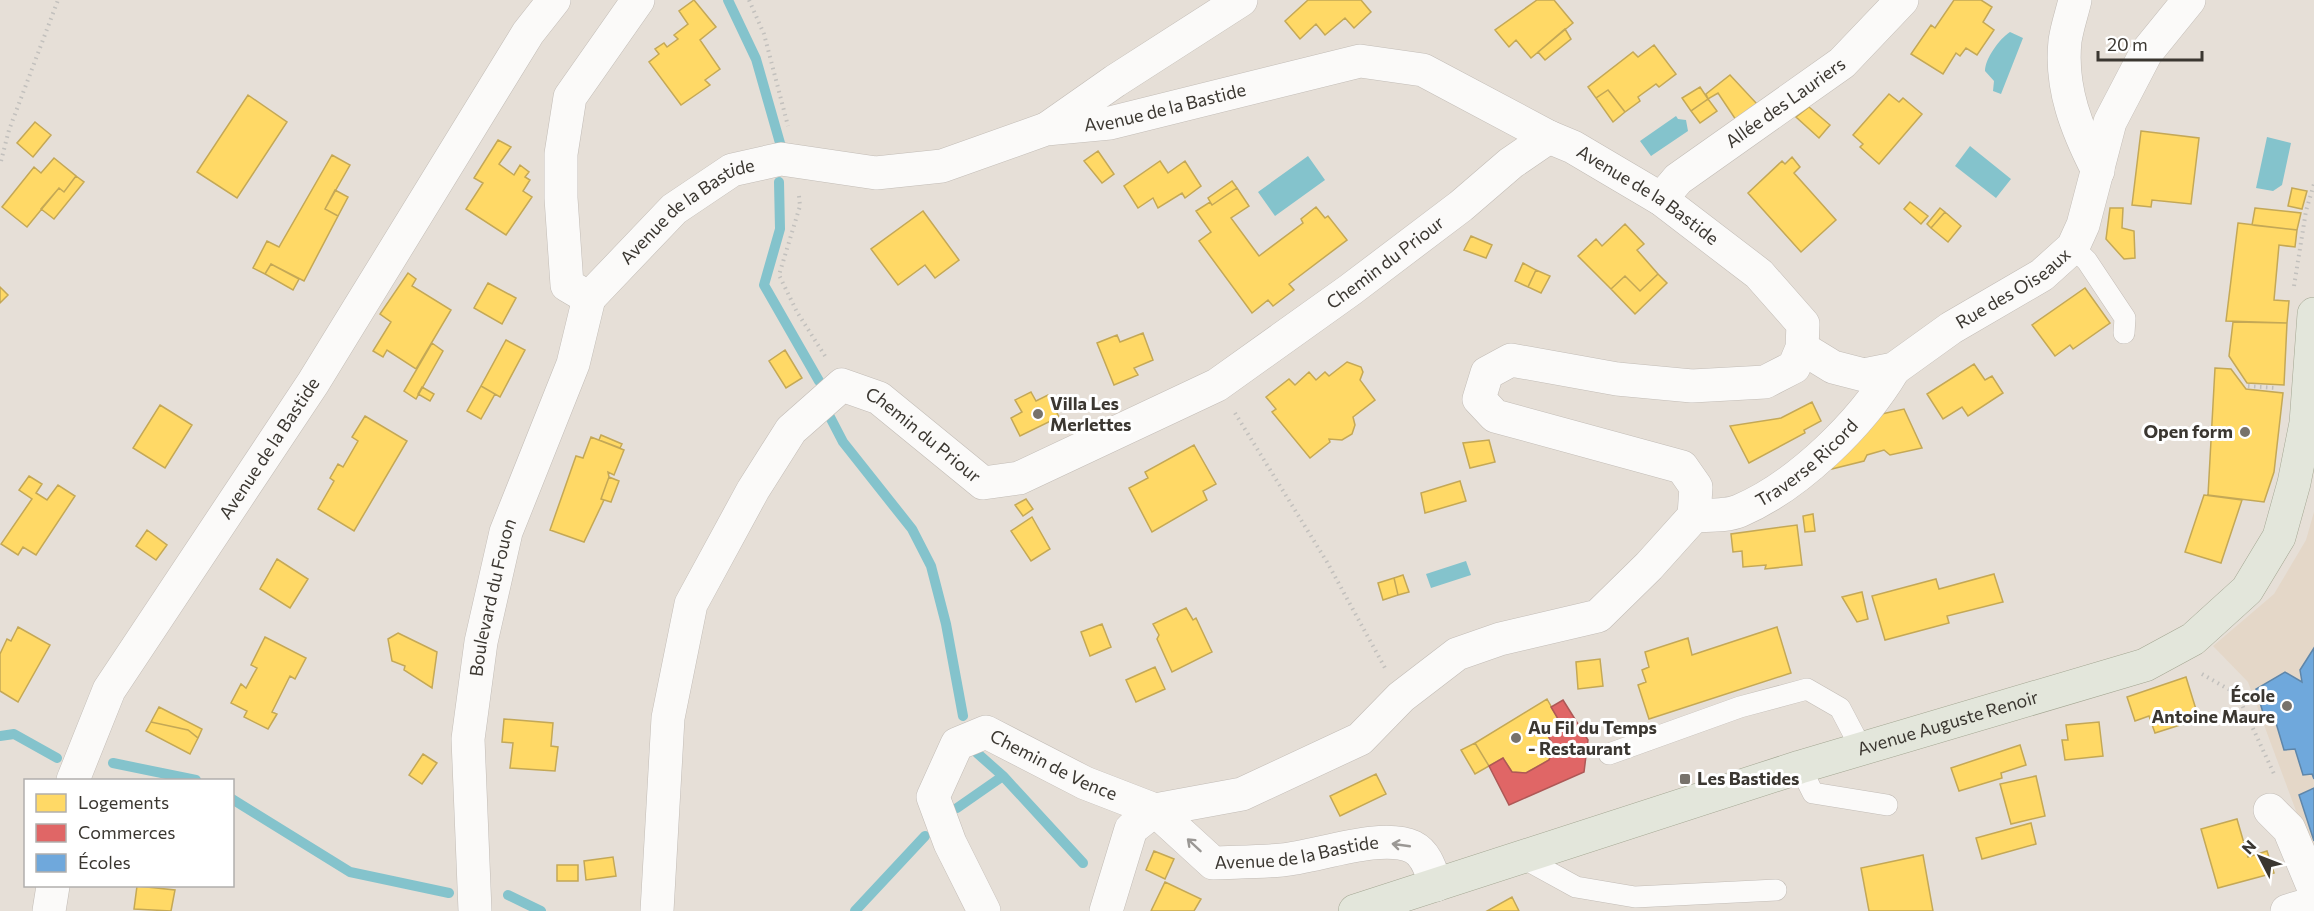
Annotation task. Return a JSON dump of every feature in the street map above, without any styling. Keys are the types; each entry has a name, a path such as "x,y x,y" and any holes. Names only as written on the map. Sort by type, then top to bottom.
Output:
{"main road":[{"name":"Avenue Auguste Renoir","path":"1355,911 1861,748 2145,665 2193,639 2247,590 2280,537 2306,423 2314,314"}],"street":[{"name":"Avenue de la Bastide","path":"73,779 109,690 313,383 528,33 555,0"},
{"path":"589,298 567,285 561,154 570,97 638,0"},
{"path":"1046,129 1114,81 1241,0"},
{"name":"Allée des Lauriers","path":"1661,199 1678,179 1842,63 1902,0"},
{"path":"2075,0 2065,42 2066,86 2078,132 2098,171"},
{"name":"Rue des Oiseaux","path":"1802,348 1833,367 1864,375 1894,369 1951,328 2042,275 2073,247 2083,225 2110,122 2146,53 2189,0"},
{"name":"Avenue de la Bastide","path":"589,298 674,209 732,170 781,159 796,159 876,173 942,166 1046,129 1110,123 1360,61 1423,70 1549,137 1573,147 1661,199 1759,274 1803,324 1802,348"},
{"name":"Chemin du Priour","path":"657,911 669,718 691,604 753,490 791,430 842,385 879,398 983,483 1019,478 1217,385 1350,290 1461,206 1511,163 1549,137"},
{"name":"Boulevard du Fouon","path":"476,911 468,739 481,642 506,532 573,364 589,298"},
{"path":"1106,911 1131,829 1155,810 1242,794 1360,739 1401,697 1457,654 1500,639 1598,616 1649,566 1694,516 1696,487 1682,467 1495,416 1479,399 1487,373 1511,360 1617,379 1692,386 1766,381 1794,367 1802,348"},
{"name":"Traverse Ricord","path":"1694,516 1738,512 1790,482 1836,440 1877,397 1894,369"},
{"name":"Chemin de Vence","path":"984,911 950,843 933,796 957,744 986,732 1085,783 1155,810"},
{"name":"Avenue de la Bastide","path":"1155,810 1213,863 1283,860 1365,844 1401,843 1415,848 1426,858 1436,885"},
{"path":"2279,820 2314,889"},
{"path":"49,911 53,887"},
{"path":"2287,911 2314,903"}],"lane":[{"path":"2073,247 2087,261 2125,318 2124,333"},
{"path":"1610,754 1740,707 1807,689 1839,708 1861,748"},
{"path":"1800,767 1813,793 1887,805"},
{"path":"1523,858 1576,887 1635,897 1776,890"}],"path":[{"path":"2,161 9,130 58,0"},
{"path":"749,0 764,34 796,159 800,206 779,275 797,312 842,385"},
{"path":"1217,385 1327,562 1387,671"},
{"path":"2248,386 2278,388"},
{"path":"2198,671 2237,693 2277,781 2279,820"}],"shaded area":[{"path":"2314,512 2314,859 2248,682 2213,646 2274,594 2306,540"}],"water":[{"path":"2010,32 2023,38 2001,94 1993,91 1994,81 1985,71 1993,50"},
{"path":"1676,116 1678,119 1686,120 1688,131 1651,156 1640,141"},
{"path":"2267,137 2291,143 2282,185 2273,191 2256,188"},
{"path":"1970,146 2011,179 1996,198 1955,166"},
{"path":"1308,156 1325,180 1275,216 1258,192"},
{"path":"1466,561 1471,575 1431,588 1426,574"}],"building: Logements":[{"path":"694,0 716,27 700,40 720,69 705,80 710,85 681,105 649,62 659,54 655,49 664,43 667,47 678,39 674,35 688,24 679,11"},
{"path":"1308,0 1361,0 1371,12 1354,28 1345,18 1325,35 1316,24 1300,39 1285,21"},
{"path":"1537,0 1554,0 1573,23 1531,58 1516,40 1509,47 1495,30"},
{"path":"1954,0 1981,0 1992,7 1983,22 1994,30 1977,55 1966,48 1960,56 1956,53 1943,74 1911,54 1931,25 1935,28"},
{"path":"1565,29 1571,39 1545,60 1538,52"},
{"path":"1654,45 1676,74 1659,87 1656,84 1638,97 1640,101 1625,112 1608,90 1596,98 1588,87 1633,52 1638,57"},
{"path":"1730,75 1758,105 1736,120 1718,93 1708,99 1706,94"},
{"path":"1700,87 1708,99 1691,111 1682,98"},
{"path":"1608,90 1625,112 1613,122 1596,98"},
{"path":"1889,94 1899,102 1903,98 1922,114 1879,164 1860,147 1863,144 1853,135"},
{"path":"248,95 287,122 237,198 197,172"},
{"path":"1708,99 1717,111 1700,123 1691,111"},
{"path":"1809,107 1830,125 1819,138 1796,117"},
{"path":"35,122 51,135 33,157 17,143"},
{"path":"2141,131 2199,138 2191,204 2152,200 2151,207 2132,205"},
{"path":"498,140 511,147 499,164 514,175 520,165 529,172 525,177 530,180 523,191 532,197 506,235 466,209 483,183 474,178"},
{"path":"1098,151 1114,174 1102,183 1084,161"},
{"path":"332,155 350,165 325,209 338,216 304,281 271,264 265,274 253,268 267,241 279,247"},
{"path":"1792,157 1800,167 1794,173 1836,220 1801,252 1748,193 1782,161 1785,164"},
{"path":"54,158 76,176 64,192 59,188 27,227 2,207 34,167 41,173"},
{"path":"1160,161 1168,173 1185,161 1201,186 1185,198 1182,193 1158,208 1153,198 1138,208 1124,186"},
{"path":"76,176 84,182 54,219 41,209 59,188 64,192"},
{"path":"1232,181 1237,188 1212,205 1208,198"},
{"path":"1237,188 1249,206 1231,218 1259,256 1303,223 1301,219 1316,207 1325,218 1328,216 1347,240 1289,284 1294,290 1273,306 1268,300 1252,313 1199,241 1211,232 1196,211 1210,202 1212,205"},
{"path":"2292,188 2307,191 2302,209 2288,206"},
{"path":"335,190 348,197 338,216 325,209"},
{"path":"1910,202 1928,216 1921,224 1904,209"},
{"path":"1940,208 1945,212 1931,228 1927,224"},
{"path":"2110,208 2123,208 2122,228 2134,231 2135,258 2124,259 2106,239"},
{"path":"2255,208 2301,213 2297,230 2252,225"},
{"path":"923,211 959,260 935,278 925,265 898,285 871,249"},
{"path":"1945,212 1961,226 1948,242 1931,228"},
{"path":"2238,223 2297,230 2295,247 2279,245 2274,300 2289,301 2287,323 2226,321"},
{"path":"1625,224 1644,244 1637,250 1658,274 1640,291 1625,276 1611,289 1578,256 1596,239 1602,246"},
{"path":"1471,236 1492,245 1486,258 1464,250"},
{"path":"1523,263 1536,270 1528,287 1515,281"},
{"path":"271,264 299,279 293,290 265,274"},
{"path":"1536,270 1550,276 1541,293 1528,287"},
{"path":"408,273 416,279 412,286 451,310 416,369 387,350 383,357 373,351 391,322 380,314"},
{"path":"1658,274 1667,283 1635,314 1611,289 1625,276 1640,291"},
{"path":"488,283 516,298 502,324 474,308"},
{"path":"0,287 8,295 0,303"},
{"path":"2085,288 2110,323 2073,349 2070,345 2055,356 2032,325"},
{"path":"2233,322 2287,323 2284,385 2247,383 2229,356"},
{"path":"1143,333 1153,360 1134,368 1138,375 1114,385 1097,343 1117,335 1120,342"},
{"path":"506,340 525,350 500,397 481,386"},
{"path":"432,343 443,351 416,399 404,391"},
{"path":"785,350 802,378 786,388 769,361"},
{"path":"1347,362 1361,367 1363,372 1360,380 1375,400 1353,417 1355,425 1352,434 1342,440 1329,439 1330,442 1310,458 1272,412 1276,409 1266,397 1289,379 1295,385 1309,372 1316,380 1325,372 1329,376"},
{"path":"1974,364 1985,380 1992,376 2003,393 1968,416 1962,407 1943,419 1927,394"},
{"name":"Open form","path":"2215,368 2231,369 2246,389 2283,393 2274,472 2264,502 2208,495"},
{"path":"481,386 495,394 481,419 467,411"},
{"path":"422,387 434,394 430,401 418,394"},
{"name":"Villa Les Merlettes","path":"1031,392 1036,401 1048,395 1059,417 1020,436 1011,418 1022,412 1015,400"},
{"path":"1812,402 1821,421 1804,430 1805,433 1749,463 1730,426 1781,418"},
{"path":"160,405 192,425 165,468 133,448"},
{"path":"1904,409 1922,448 1890,455 1884,450 1867,455 1864,461 1832,469 1836,449 1868,417"},
{"path":"365,416 407,441 354,531 318,509 334,481 330,478 338,464 343,467 358,441 352,437"},
{"path":"601,435 622,444 620,448 599,440"},
{"path":"591,437 624,450 614,475 608,472 609,477 601,499 604,500 584,542 550,530 576,456 583,458"},
{"path":"1489,440 1495,462 1470,468 1463,443"},
{"path":"1194,445 1216,484 1203,491 1207,500 1152,532 1129,488 1148,478 1145,472"},
{"path":"29,476 42,484 36,493 47,500 58,485 75,496 36,555 23,547 18,555 1,544 32,499 19,490"},
{"path":"609,477 619,481 611,502 601,499"},
{"path":"1460,481 1466,501 1425,513 1421,493"},
{"path":"2204,495 2242,500 2221,563 2185,552"},
{"path":"1026,499 1033,509 1023,516 1015,505"},
{"path":"1813,514 1815,531 1805,532 1803,516"},
{"path":"1032,517 1050,549 1031,561 1011,531"},
{"path":"1797,525 1802,565 1765,569 1766,565 1743,567 1742,551 1733,552 1731,534"},
{"path":"147,530 167,545 156,560 136,546"},
{"path":"277,559 308,579 290,608 260,589"},
{"path":"1994,574 2003,602 1947,616 1949,623 1885,640 1872,596 1936,579 1939,589"},
{"path":"1403,575 1409,592 1398,595 1394,578"},
{"path":"1394,578 1398,595 1383,600 1378,583"},
{"path":"1862,592 1868,619 1857,622 1842,597"},
{"path":"1186,608 1193,620 1196,618 1212,652 1172,672 1157,639 1159,635 1153,624"},
{"path":"1102,624 1111,647 1090,656 1081,632"},
{"path":"18,627 50,645 18,702 0,691 0,654 7,639 11,641"},
{"path":"1777,627 1791,673 1649,719 1638,685 1646,682 1642,670 1649,667 1645,652 1688,638 1692,655"},
{"path":"398,633 437,652 432,688 404,670 405,666 392,661 388,639"},
{"path":"265,637 306,658 295,679 290,676 272,712 277,714 268,729 244,717 247,711 231,703 241,684 246,688 257,668 251,665"},
{"path":"1600,659 1603,686 1578,689 1576,662"},
{"path":"1155,667 1165,689 1136,702 1126,680"},
{"path":"2186,677 2199,719 2155,733 2149,716 2135,721 2127,697"},
{"name":"Au Fil du Temps - Restaurant","path":"1547,699 1561,724 1546,732 1554,747 1549,760 1526,773 1512,772 1503,758 1489,766 1475,743"},
{"path":"159,707 202,729 198,738 188,730 151,722"},
{"path":"504,719 553,723 551,746 558,747 555,771 510,768 513,743 502,742"},
{"path":"151,722 188,730 198,738 190,754 146,731"},
{"path":"2099,722 2103,756 2065,760 2062,740 2068,740 2066,725"},
{"path":"1475,743 1489,766 1475,774 1461,750"},
{"path":"2020,745 2026,765 2001,773 2002,778 1959,791 1951,768"},
{"path":"423,754 437,763 422,784 409,775"},
{"path":"1376,774 1386,794 1340,816 1330,796"},
{"path":"2036,776 2045,816 2011,824 2000,784"},
{"path":"2237,819 2248,857 2267,851 2274,873 2218,888 2201,829"},
{"path":"2031,823 2036,844 1982,859 1976,838"},
{"path":"1154,851 1174,859 1165,879 1146,870"},
{"path":"1923,855 1933,911 1869,911 1861,868"},
{"path":"613,857 616,876 586,880 584,861"},
{"path":"557,865 578,865 578,881 557,881"},
{"path":"1165,882 1201,899 1194,911 1151,911"},
{"path":"137,887 175,890 171,911 134,909"},
{"path":"1512,897 1519,911 1487,911"}],"building: Commerces":[{"path":"1563,700 1588,740 1584,772 1509,805 1489,766 1503,758 1512,772 1526,773 1549,760 1554,747 1546,732 1561,724 1551,707"}],"building: Écoles":[{"name":"École Antoine Maure","path":"2314,648 2314,779 2312,774 2303,775 2295,749 2284,750 2276,723 2266,723 2256,689 2285,672 2302,682 2300,670"},
{"path":"2314,788 2314,841 2299,795"}],"waterway":[{"path":"728,0 756,59 782,150"},
{"path":"779,182 780,229 764,285 819,381"},
{"path":"830,417 843,442 912,529 931,566 946,624 963,716"},
{"path":"0,736 14,734 57,758"},
{"path":"977,753 1003,776 1083,863"},
{"path":"113,763 191,779"},
{"path":"957,808 1003,776"},
{"path":"234,800 350,872 449,893"},
{"path":"855,911 925,836"},
{"path":"508,895 541,911"}],"place":[{"name":"Villa Les Merlettes","path":"1038,414"},
{"name":"Open form","path":"2245,432"},
{"name":"École Antoine Maure","path":"2287,706"},
{"name":"Au Fil du Temps - Restaurant","path":"1516,738"},
{"name":"Les Bastides","path":"1685,779"}]}
